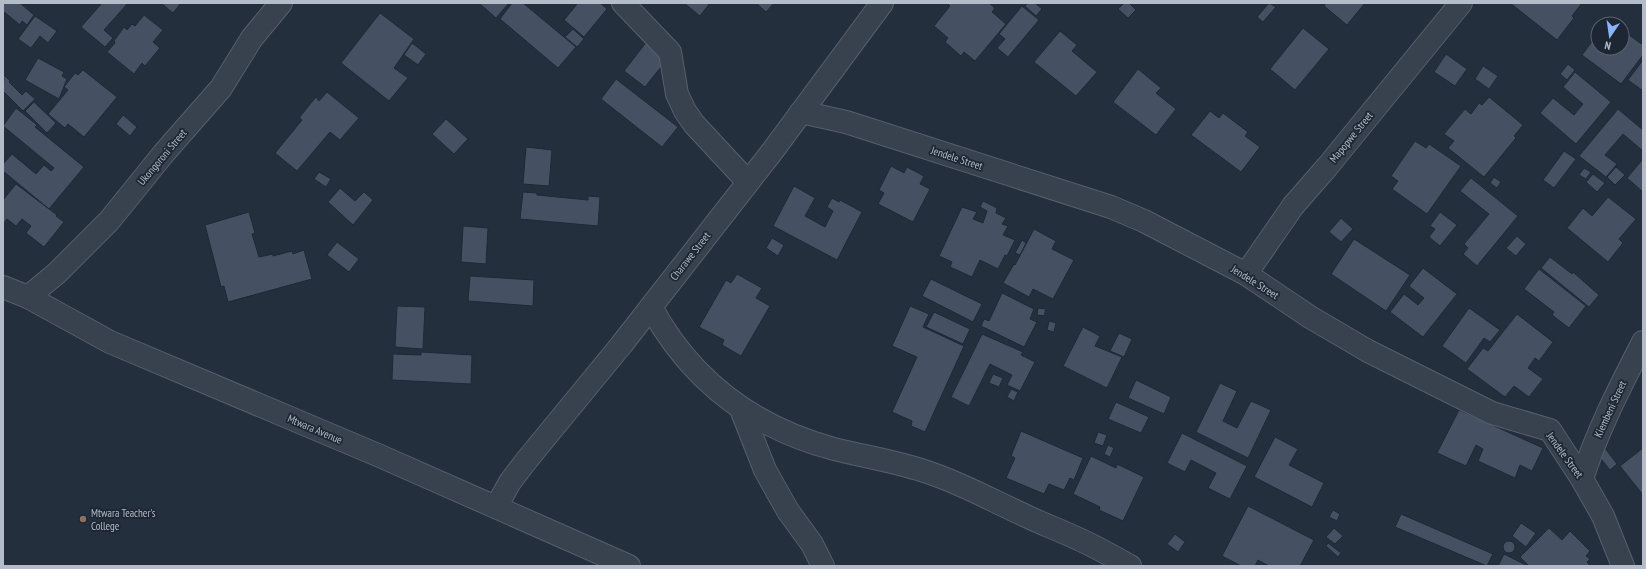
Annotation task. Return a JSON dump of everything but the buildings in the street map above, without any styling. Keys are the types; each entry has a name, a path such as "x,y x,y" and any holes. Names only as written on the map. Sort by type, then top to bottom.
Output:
{"street":[{"name":"Ukongoroni Street","path":"28,297 57,273 109,221 164,153 221,88 252,38 281,3"},
{"path":"623,3 670,52 677,94 685,112 694,124 747,181"},
{"name":"Charawe Street","path":"496,507 510,482 526,461 651,307 801,112 882,3"},
{"name":"Mapopwe Street","path":"1246,274 1293,206 1327,167 1461,3"},
{"name":"Jendele Street","path":"801,112 846,122 1111,207 1144,221 1246,274 1310,317 1368,351 1492,413 1550,430 1582,479 1603,516 1623,566"},
{"name":"Mtwara Avenue","path":"3,287 28,297 110,342 496,507 629,566"},
{"path":"651,307 684,359 710,385 741,409 779,428 833,449 929,472 955,482 1025,516 1073,536 1130,566"},
{"name":"Kiembeni Street","path":"1582,479 1592,448 1613,400 1643,342"},
{"path":"741,409 765,470 788,511 812,544 823,566"}],"place":[{"name":"Mtwara Teacher's College","path":"83,519"}]}
